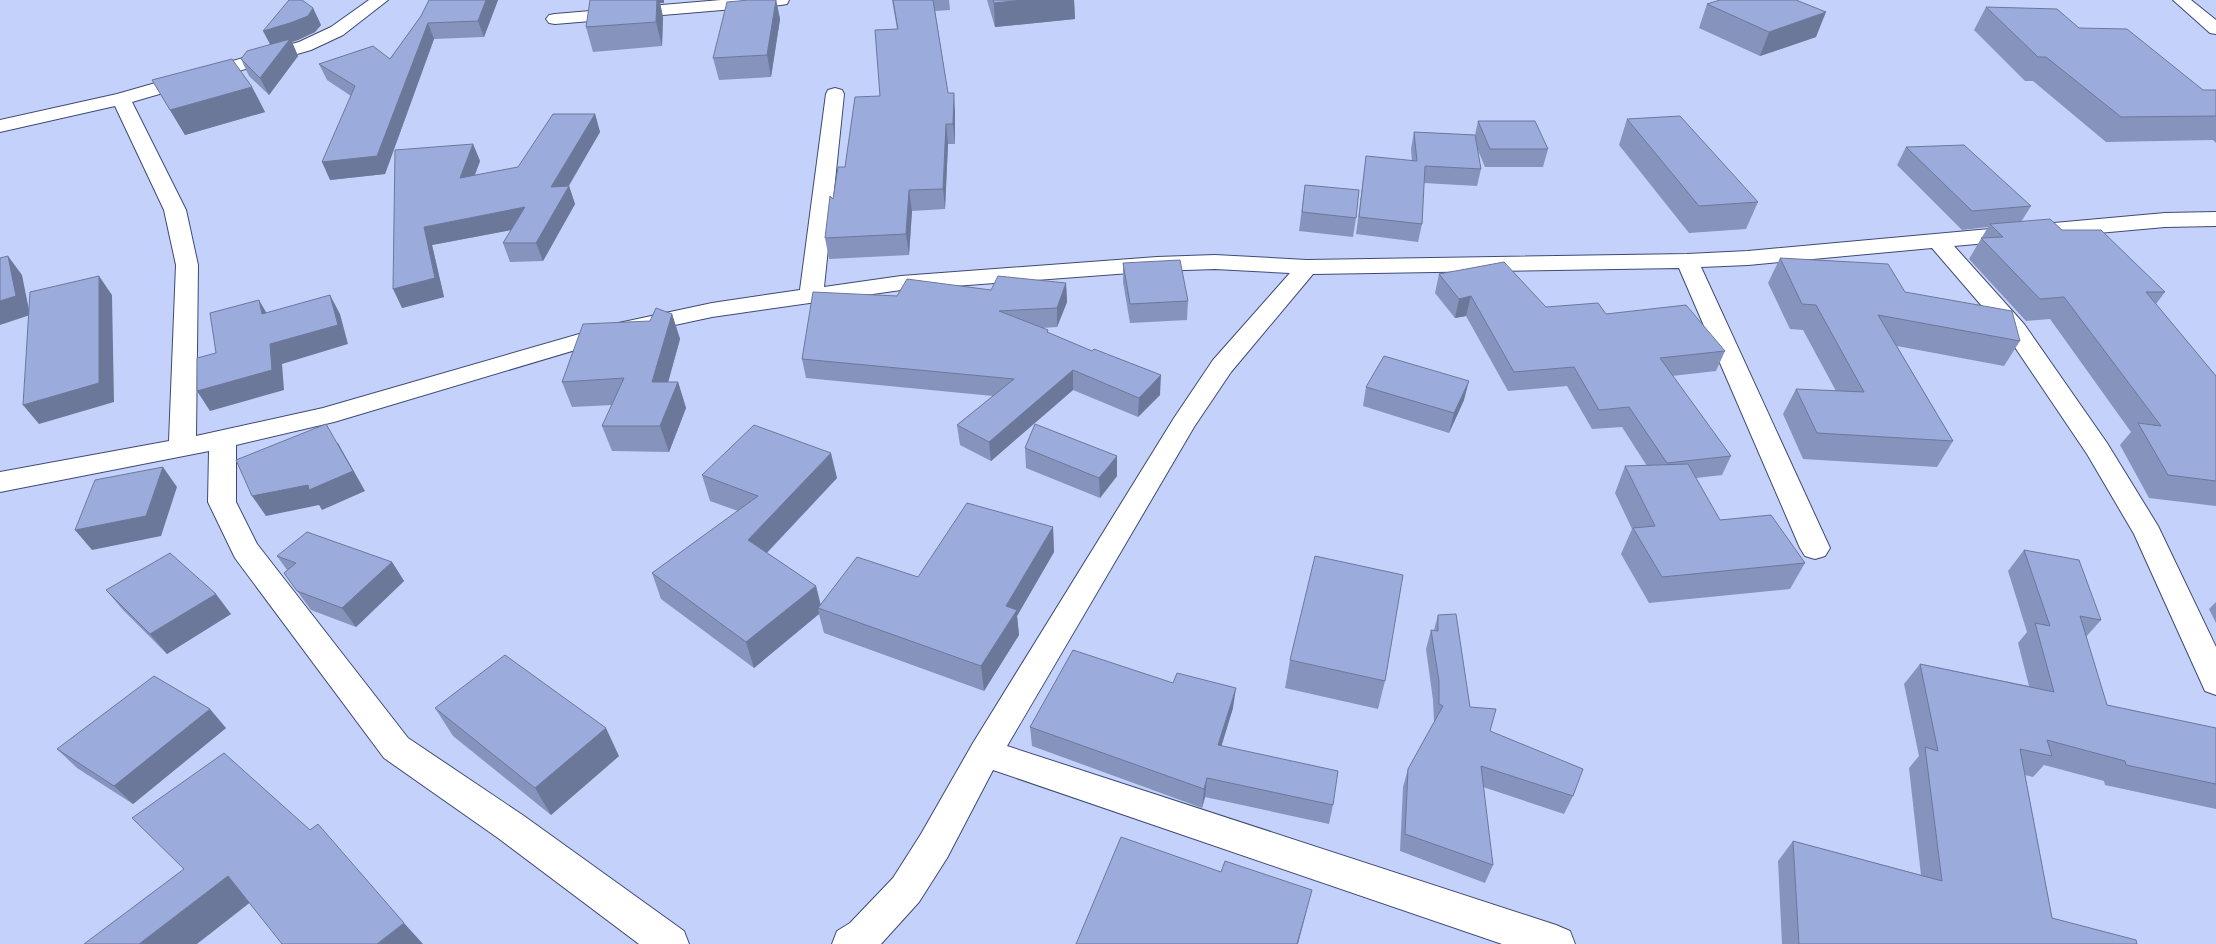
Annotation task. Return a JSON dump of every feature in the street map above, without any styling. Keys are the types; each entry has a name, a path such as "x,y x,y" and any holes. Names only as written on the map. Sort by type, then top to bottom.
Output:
{"main road":[{"path":"0,126 121,99 305,46 337,31 380,0"},
{"path":"555,19 781,0"},
{"path":"2181,0 2216,29"},
{"path":"811,296 836,94"},
{"path":"121,99 175,210 187,264 182,448"},
{"path":"0,482 223,440 326,416 614,331 712,310 902,283 1157,264 1215,262 1307,267 1687,261 1757,257 2165,220 2216,219"},
{"path":"1937,240 2015,329 2097,449 2148,533 2216,682"},
{"path":"1687,261 1815,548"},
{"path":"851,944 863,936 906,890 934,846 985,753 1188,417 1222,366 1307,267"},
{"path":"223,440 222,502 244,550 396,748 511,827 670,944"},
{"path":"985,753 1556,944"}],"building":[{"path":"289,0 302,0 313,8 308,16 263,31"},
{"path":"429,0 486,0 478,21 428,23 377,156 322,162 355,86 319,64 373,46 390,59 421,16"},
{"path":"590,0 657,0 656,22 586,27"},
{"path":"776,0 767,55 713,58 727,2"},
{"path":"893,0 933,0 948,93 954,93 953,124 946,124 943,189 909,190 906,234 825,238 830,196 833,199 838,167 845,167 855,97 880,96 875,30 898,29"},
{"path":"993,0 1024,0 994,3"},
{"path":"1720,0 1796,0 1826,12 1769,32 1707,4"},
{"path":"1986,7 2057,9 2079,28 2127,29 2203,90 2216,90 2216,116 2121,117 2046,57 2038,57"},
{"path":"290,39 260,78 241,59 247,51"},
{"path":"232,59 252,87 170,110 152,80"},
{"path":"553,114 595,114 551,187 569,186 536,243 503,243 525,207 424,227 435,278 393,289 395,150 473,144 460,178 518,167"},
{"path":"1680,116 1758,202 1699,206 1627,119"},
{"path":"1478,121 1535,121 1548,149 1490,149"},
{"path":"1414,132 1475,135 1481,169 1425,166 1422,224 1359,217 1366,156 1417,161"},
{"path":"1964,145 2031,206 1972,211 1906,147"},
{"path":"1305,185 1359,190 1356,218 1302,212"},
{"path":"2050,219 2062,230 2101,230 2165,292 2146,292 2216,376 2216,481 2168,475 2138,423 2161,426 2064,297 2040,299 1981,238 2003,237 1990,224"},
{"path":"8,256 16,296 0,301 0,258"},
{"path":"1780,258 1888,264 1905,292 2012,311 2020,341 1878,315 1953,441 1817,433 1796,389 1864,392 1816,305 1802,304"},
{"path":"1180,260 1188,301 1130,304 1123,263"},
{"path":"1504,262 1546,307 1598,303 1606,314 1686,305 1725,351 1660,358 1731,456 1667,463 1629,407 1599,410 1574,367 1514,372 1471,296 1459,299 1439,274"},
{"path":"99,276 99,383 23,405 30,292"},
{"path":"998,276 1066,283 1057,308 999,311 1048,330 1047,332 1092,351 1094,349 1161,375 1139,398 1073,370 989,442 957,425 1014,379 802,359 813,292 897,296 907,279 991,290"},
{"path":"330,295 338,325 270,344 272,370 197,391 197,358 216,353 210,313 259,300 262,314"},
{"path":"656,308 672,314 652,382 678,382 660,426 602,426 624,378 562,382 583,324 650,321"},
{"path":"1384,356 1469,381 1454,413 1366,387"},
{"path":"326,424 353,471 309,490 308,485 252,496 236,460"},
{"path":"1035,424 1117,456 1099,478 1025,448"},
{"path":"754,425 831,453 748,540 816,586 746,642 652,573 758,496 702,475"},
{"path":"1688,464 1720,520 1771,515 1805,563 1662,577 1633,528 1655,526 1625,466"},
{"path":"163,467 146,516 75,530 95,480"},
{"path":"967,503 1053,527 1006,606 1017,610 981,666 818,608 857,557 918,577"},
{"path":"307,532 392,562 342,608 297,591 284,573 296,563 277,556"},
{"path":"2024,550 2079,560 2101,620 2080,616 2107,705 2216,728 2216,784 2126,765 2125,761 2047,740 2052,756 2020,749 2052,918 2136,940 2137,944 1799,944 1793,841 1942,881 1925,747 1938,751 1920,664 2054,692 2035,623 2050,626"},
{"path":"170,553 216,594 150,634 106,590"},
{"path":"1315,556 1403,575 1385,681 1290,660"},
{"path":"1456,614 1470,707 1496,709 1490,731 1583,769 1573,796 1481,766 1493,865 1405,834 1408,769 1443,706 1439,704 1439,681 1431,630 1438,631 1438,615"},
{"path":"1073,650 1173,683 1177,673 1236,688 1218,745 1338,771 1333,805 1207,778 1204,789 1030,727"},
{"path":"505,655 606,728 535,788 435,708"},
{"path":"154,676 210,709 114,786 57,749"},
{"path":"224,753 310,830 318,824 404,923 377,944 282,944 228,876 139,944 84,944 184,869 132,818"},
{"path":"1121,837 1221,872 1225,861 1312,890 1297,944 1076,944"}]}
